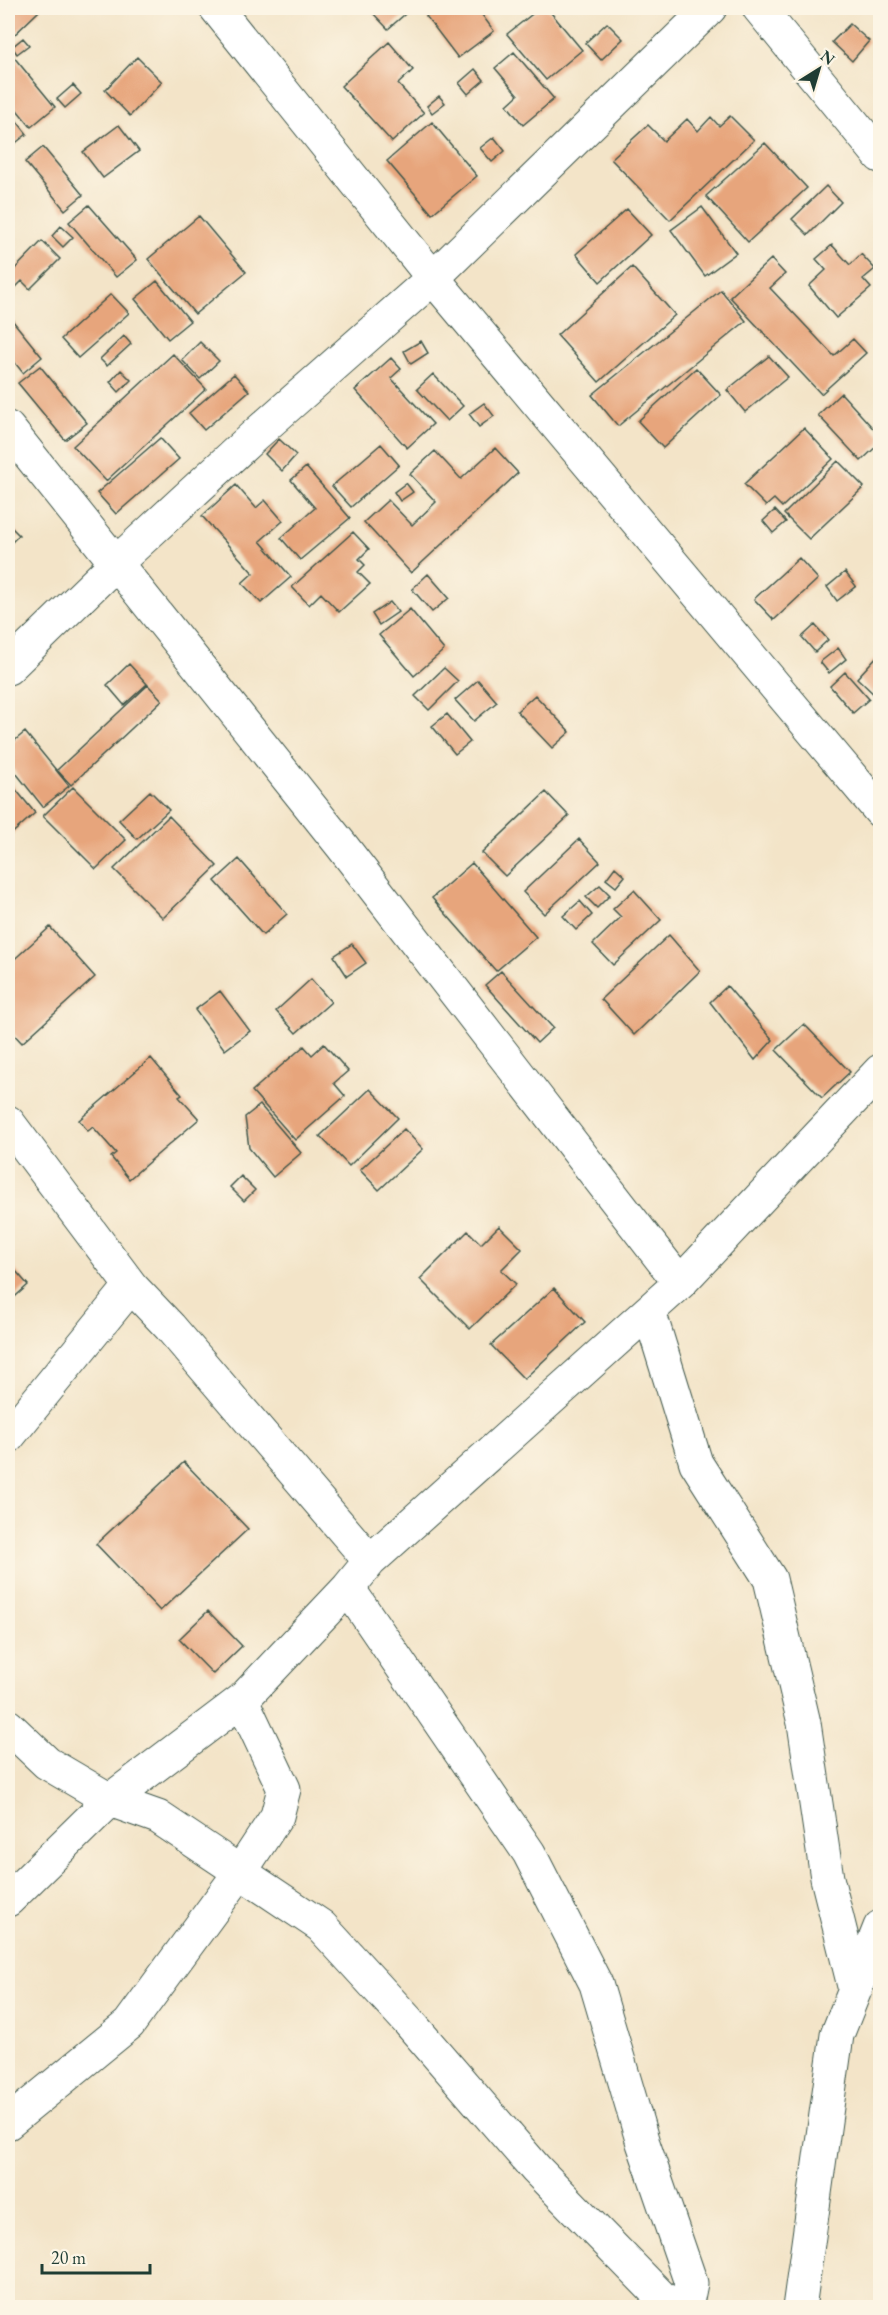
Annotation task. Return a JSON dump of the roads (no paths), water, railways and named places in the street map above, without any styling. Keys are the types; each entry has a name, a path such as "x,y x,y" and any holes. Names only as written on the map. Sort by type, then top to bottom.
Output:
{"street":[{"path":"216,8 433,278 880,811"},
{"path":"8,668 115,564 255,435 433,278 710,8"},
{"path":"759,8 880,156"},
{"path":"8,429 342,846 680,1283"},
{"path":"8,1900 110,1800 242,1700 348,1588 370,1561 680,1283 880,1071"},
{"path":"8,1122 131,1286 170,1326 370,1561"},
{"path":"8,1437 131,1286"},
{"path":"649,1311 696,1463 770,1579 804,1723 827,1878 855,1990"},
{"path":"348,1588 529,1853 596,1984 643,2143 691,2283 686,2307"},
{"path":"8,2123 129,2024 241,1870 277,1816 284,1789 242,1700"},
{"path":"8,1726 47,1763 110,1800 158,1817 241,1870 321,1926 408,2021 536,2169 672,2307"},
{"path":"798,2307 837,2035 880,1927"}]}
